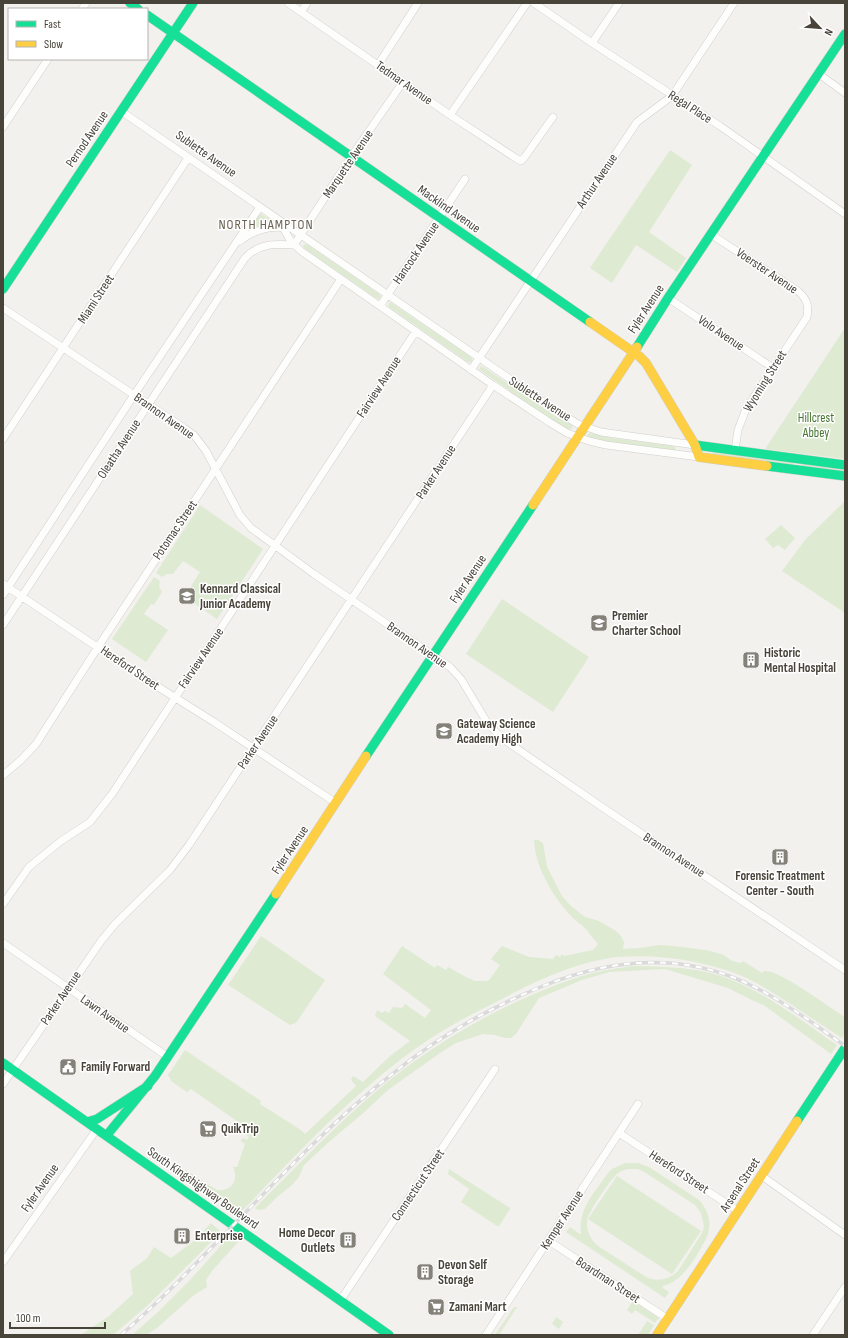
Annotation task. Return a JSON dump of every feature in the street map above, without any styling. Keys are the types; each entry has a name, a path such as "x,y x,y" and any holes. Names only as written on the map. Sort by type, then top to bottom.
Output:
{"street":[{"name":"Pernod Avenue","path":"3,288 193,3"},
{"name":"Tedmar Avenue","path":"288,3 450,115 521,161 553,117"},
{"path":"302,12 307,3"},
{"path":"378,65 418,3"},
{"path":"450,115 527,3"},
{"name":"Regal Place","path":"534,3 672,96 720,126 845,214"},
{"path":"592,43 619,3"},
{"name":"Arthur Avenue","path":"472,370 637,122 672,96 734,3"},
{"name":"Macklind Avenue","path":"148,16 643,359 695,445 699,457"},
{"name":"Fyler Avenue","path":"107,1135 148,1086 168,1057 585,427 668,298 712,235 845,34"},
{"path":"3,126 47,60"},
{"path":"819,74 845,93"},
{"name":"Marquette Avenue","path":"294,245 351,157 403,82"},
{"name":"Sublette Avenue","path":"121,111 555,410 585,427 619,435 845,465"},
{"name":"Miami Street","path":"3,439 188,158"},
{"name":"Hancock Avenue","path":"380,306 465,179"},
{"name":"Oleatha Avenue","path":"3,595 5,586 260,207"},
{"name":"Sublette Avenue","path":"276,218 284,227 294,245 493,385 549,422 578,437 606,445 845,476"},
{"name":"Oleatha Avenue","path":"232,248 246,236 257,231 274,227 284,227 294,230"},
{"name":"Voerster Avenue","path":"712,235 798,291 807,302 807,317"},
{"name":"Oleatha Avenue","path":"3,625 245,258 250,252 264,246 280,244 294,245"},
{"name":"Potomac Street","path":"3,775 21,760 36,744 98,647 341,279"},
{"name":"Volo Avenue","path":"668,298 773,368"},
{"name":"Brannon Avenue","path":"3,308 194,435 216,468 243,520 251,528 275,547 450,667 461,679 488,724 503,739 845,970"},
{"name":"Wyoming Street","path":"735,450 738,430 746,410 807,317"},
{"name":"Fairview Avenue","path":"3,904 29,867 61,841 90,822 112,794 416,331"},
{"name":"Parker Avenue","path":"3,1084 101,941 115,924 174,864 189,845 493,385"},
{"name":"Hereford Street","path":"5,586 336,803"},
{"name":"Lawn Avenue","path":"3,943 168,1057"},
{"name":"Arsenal Street","path":"657,1335 843,1052"},
{"name":"South Kingshighway Boulevard","path":"3,1063 389,1335"},
{"name":"Connecticut Street","path":"340,1301 495,1068"},
{"path":"87,1122 97,1119 148,1086"},
{"name":"Kemper Avenue","path":"486,1335 638,1104"},
{"name":"Fyler Avenue","path":"3,1262 97,1129"},
{"name":"Hereford Street","path":"619,1133 738,1211"},
{"path":"762,1176 845,1235"},
{"name":"Boardman Street","path":"549,1240 668,1319"},
{"path":"813,1335 845,1287"}],"green space":[{"path":"670,150 692,165 649,232 686,258 677,272 636,245 612,283 590,268"},
{"path":"261,214 271,220 271,223 255,227 253,225 258,216"},
{"path":"305,244 379,294 381,297 379,299 376,298 304,248 303,246"},
{"path":"390,302 471,357 472,362 468,362 389,307 388,305"},
{"name":"Hillcrest Abbey","path":"845,328 845,459 765,449"},
{"path":"481,366 555,416 572,425 572,429 568,429 556,423 480,370 479,368"},
{"path":"589,433 612,438 673,446 676,448 674,451 610,443 589,437 587,436"},
{"path":"713,452 793,462 793,465 712,454"},
{"path":"803,463 845,468 845,473 802,467 801,466"},
{"path":"845,501 845,613 782,571 805,540"},
{"path":"200,505 263,549 217,619 188,599 195,589 191,586 200,572 183,561 173,574 167,574 162,577 156,573"},
{"path":"781,525 795,538 785,550 778,545 773,548 765,539"},
{"path":"154,577 160,581 159,586 162,592 154,605 151,604 144,614 168,630 146,662 112,639"},
{"path":"502,599 589,657 553,712 466,654"},
{"path":"534,840 538,840 543,843 547,867 562,896 571,906 585,917 599,921 616,931 624,942 623,949 660,945 706,950 724,955 732,961 741,963 743,961 762,973 764,971 771,972 781,976 845,1017 845,1033 842,1038 751,980 726,970 673,958 632,956 603,959 556,973 466,1017 425,1042 391,1067 347,1105 242,1211 240,1210 238,1212 184,1174 186,1170 217,1190 227,1189 235,1181 235,1172 233,1167 237,1167 245,1144 241,1140 243,1138 247,1140 249,1137 242,1131 244,1126 191,1089 187,1092 171,1081 168,1075 185,1050 261,1101 260,1104 305,1134 356,1086 351,1080 353,1076 363,1082 390,1056 410,1041 375,1016 377,1010 382,1013 385,1011 389,1013 393,1007 402,1008 405,1004 425,1018 431,1010 383,974 402,946 435,968 437,965 446,970 448,967 475,981 487,981 490,979 500,965 491,959 502,946 529,957 553,959 556,955 560,957 562,954 564,956 593,950 598,944 584,927 575,920 560,903 547,883 538,861"},
{"path":"261,936 325,980 296,1023 290,1025 228,985"},
{"path":"632,966 680,968 716,974 753,990 837,1045 831,1054 765,1006 728,988 665,969 609,972 582,980 539,998 516,1034 511,1038 483,1034 456,1043 440,1053 388,1090 330,1141 304,1165 299,1177 292,1185 265,1209 259,1210 255,1208 316,1146 364,1102 401,1071 447,1039 497,1011 547,988 588,974"},
{"path":"625,1163 638,1163 649,1167 699,1200 709,1217 709,1232 707,1237 684,1273 671,1283 663,1286 663,1288 669,1292 665,1298 566,1232 570,1227 580,1234 581,1233 582,1216 588,1201 612,1169","holes":["638,1169 695,1205 701,1213 704,1226 702,1233 678,1271 667,1278 659,1280 646,1277 598,1246 591,1238 587,1228 587,1221 591,1211 614,1177 624,1170"]},
{"path":"449,1169 510,1208 499,1226 461,1202 469,1189 448,1174"},
{"path":"617,1176 701,1231 672,1274 588,1219"},
{"path":"211,1223 220,1231 220,1233 148,1305 113,1335 81,1335 109,1316 133,1294 130,1271 147,1258 154,1247 171,1258 194,1241"},
{"path":"228,1235 238,1242 212,1271 206,1280 207,1287 194,1295 157,1328 146,1335 132,1335 158,1312 191,1279 218,1249"},
{"path":"633,1301 659,1318 655,1323 635,1310 632,1314 627,1310"},
{"path":"514,1307 517,1307 499,1335 495,1335"},
{"path":"556,1317 563,1322 559,1329 552,1324"},
{"path":"647,1321 654,1325 648,1335 638,1335"}],"railway":[{"path":"121,1335 189,1271 287,1169 355,1105 391,1075 408,1061 445,1036 483,1014 543,986 581,973 619,965 658,963 698,967 719,972 757,988 793,1010 845,1046"}],"traffic: fast":[{"path":"130,3 137,8"},
{"path":"3,289 193,3"},
{"path":"148,16 590,322"},
{"path":"637,347 668,298 845,34"},
{"path":"695,445 845,465"},
{"path":"767,466 845,476"},
{"path":"366,756 533,505"},
{"path":"107,1135 155,1076 276,894"},
{"path":"797,1121 845,1048"},
{"path":"3,1063 389,1335"},
{"path":"87,1122 97,1119 148,1086"}],"traffic: slow":[{"path":"590,322 639,356 646,363 695,445 699,457 767,466"},
{"path":"533,505 637,347"},
{"path":"276,894 366,756"},
{"path":"657,1335 797,1121"}],"place":[{"name":"Kennard Classical Junior Academy","path":"187,596"},
{"name":"Premier Charter School","path":"599,623"},
{"name":"Historic Mental Hospital","path":"751,660"},
{"name":"Gateway Science Academy High","path":"444,731"},
{"name":"Forensic Treatment Center - South","path":"780,857"},
{"name":"Family Forward","path":"68,1067"},
{"name":"QuikTrip","path":"208,1129"},
{"name":"Enterprise","path":"182,1236"},
{"name":"Home Decor Outlets","path":"348,1240"},
{"name":"Devon Self Storage","path":"425,1272"},
{"name":"Zamani Mart","path":"436,1307"}],"district":[{"name":"NORTH HAMPTON","path":"266,224"}]}
